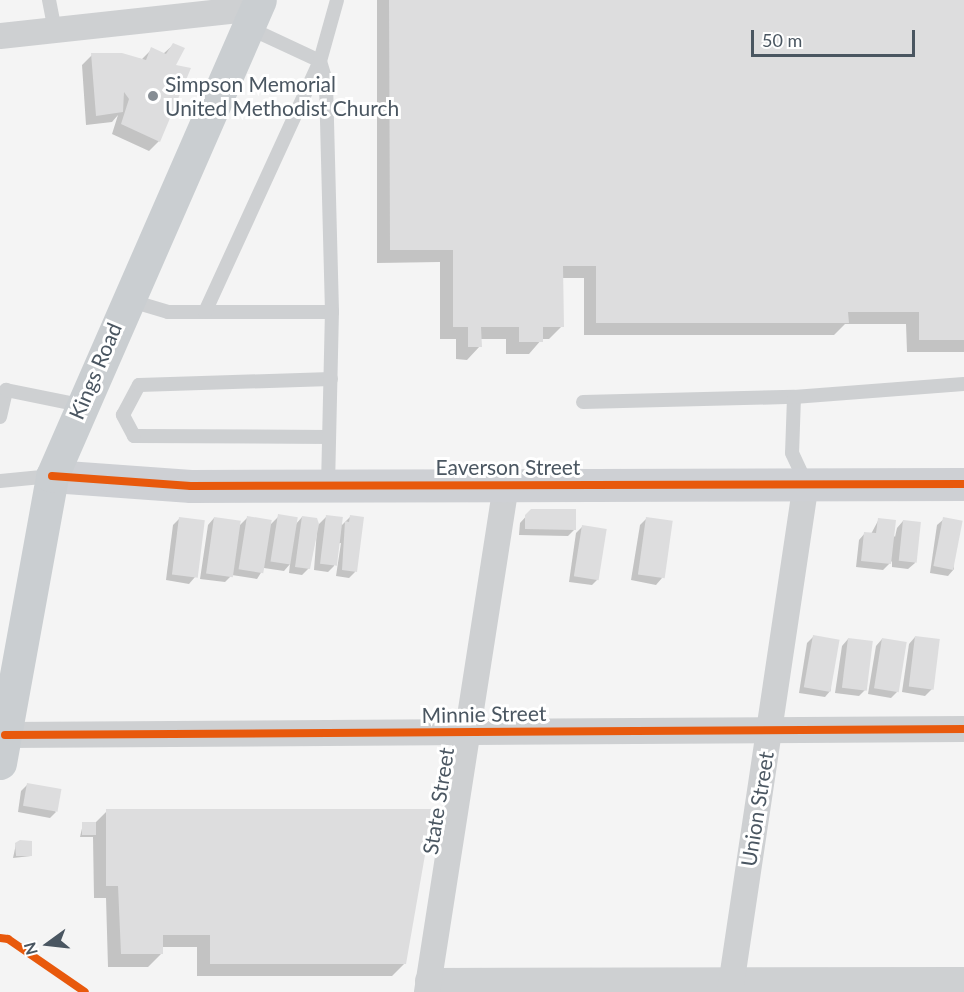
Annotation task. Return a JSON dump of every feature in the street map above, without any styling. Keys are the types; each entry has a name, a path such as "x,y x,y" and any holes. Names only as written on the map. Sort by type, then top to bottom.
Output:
{"main road":[{"name":"Kings Road","path":"2,749 52,476 80,405 254,12"}],"street":[{"path":"0,36 254,12"},
{"name":"Eaverson Street","path":"52,476 191,486 964,484"},
{"name":"Union Street","path":"730,986 806,483"},
{"name":"State Street","path":"428,986 506,485"},
{"name":"Minnie Street","path":"2,749 468,730 769,732 964,729"},
{"path":"428,986 730,986 964,980"}],"lane":[{"path":"49,0 55,30"},
{"path":"206,312 320,61 337,0"},
{"path":"254,12 320,61 326,81 332,312 328,486"},
{"path":"126,300 168,312 332,312"},
{"path":"329,436 134,436 123,415 140,385 331,379"},
{"path":"583,402 794,397 964,384"},
{"path":"0,417 6,390 80,405"},
{"path":"794,397 792,453 806,483"},
{"path":"0,481 52,476"}],"building":[{"path":"389,0 964,0 964,340 919,340 919,312 848,312 849,323 596,323 596,266 563,266 564,327 543,327 543,342 519,342 519,327 481,327 482,347 468,347 468,327 453,327 453,250 390,250"},
{"name":"Simpson Memorial United Methodist Church","path":"173,43 185,48 176,65 191,68 160,142 121,124 129,99 124,92 123,112 96,116 91,53 122,53 146,60 151,47 166,54"},
{"path":"531,509 576,509 576,530 525,529 525,515"},
{"path":"278,514 298,517 290,565 270,561"},
{"path":"326,515 343,517 337,566 320,564"},
{"path":"350,515 364,517 357,572 342,570 345,521 349,522"},
{"path":"247,516 272,520 263,573 239,569"},
{"path":"302,516 317,518 319,524 310,569 295,567"},
{"path":"179,517 205,520 198,578 172,575"},
{"path":"214,517 241,521 233,577 206,573"},
{"path":"646,517 673,521 665,578 638,574"},
{"path":"943,517 963,521 953,570 933,566"},
{"path":"878,518 896,520 891,564 861,561 864,532 876,533"},
{"path":"903,520 921,522 917,563 899,561"},
{"path":"582,525 607,529 599,580 574,576"},
{"path":"813,635 840,640 830,692 804,687"},
{"path":"915,636 940,639 934,690 909,687"},
{"path":"848,638 873,641 867,691 842,688"},
{"path":"882,638 907,642 899,692 874,688"},
{"path":"27,783 61,789 57,812 23,806"},
{"path":"106,809 433,809 406,964 210,964 210,935 163,935 163,954 121,954 118,886 106,886"},
{"path":"82,822 96,822 96,835 82,835"},
{"path":"20,840 32,841 32,856 16,856 15,843"}],"cycle path":[{"path":"52,476 191,486 964,484"},
{"path":"5,735 964,729"},
{"path":"0,938 8,939 85,992"}],"place":[{"name":"Simpson Memorial United Methodist Church","path":"153,96"}]}
